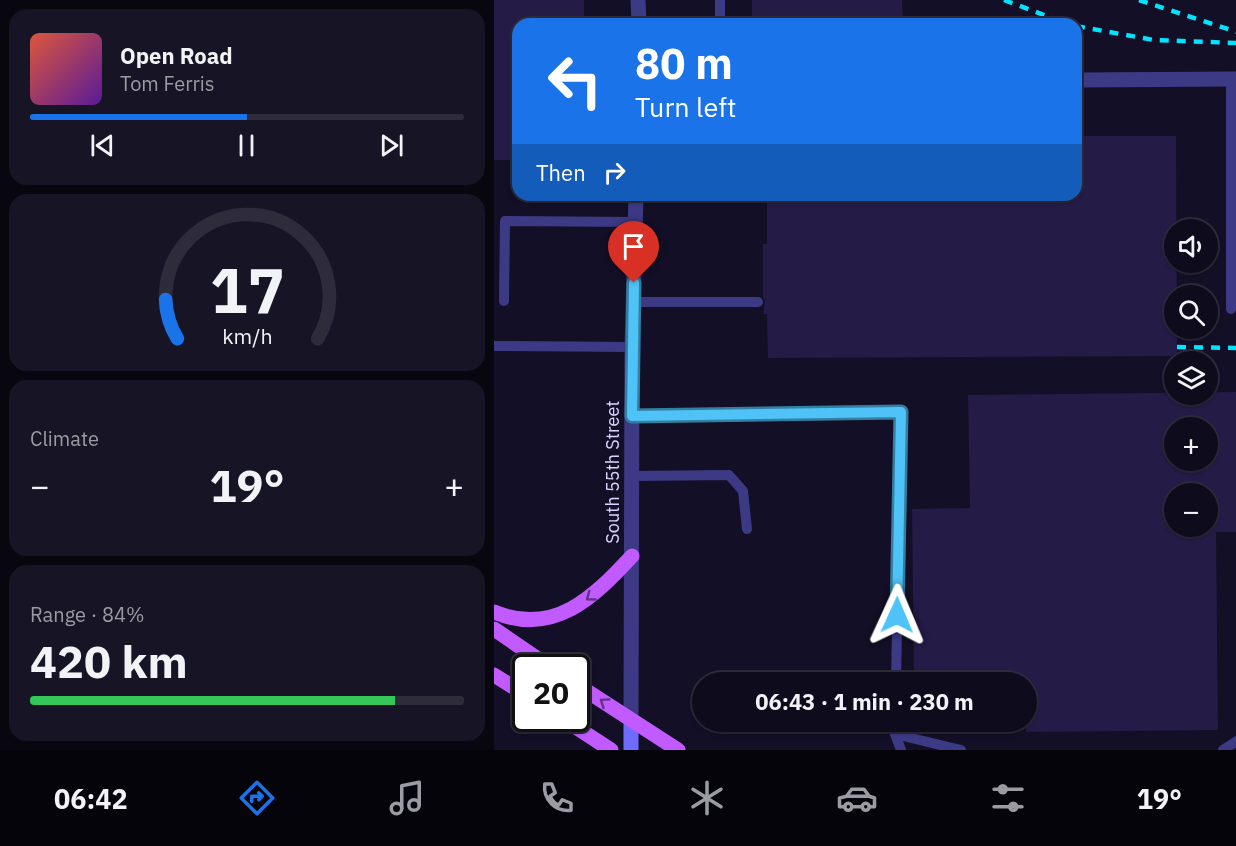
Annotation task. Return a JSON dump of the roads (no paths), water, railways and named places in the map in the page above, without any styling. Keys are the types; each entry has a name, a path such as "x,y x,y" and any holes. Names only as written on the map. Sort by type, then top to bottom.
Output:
{"main road":[{"path":"494,612 537,620 570,612 600,590 632,556"},
{"path":"494,629 531,654"},
{"path":"494,675 512,686"},
{"path":"590,693 678,750"},
{"name":"South 55th Street","path":"631,721 631,750"},
{"path":"583,732 611,750"}],"street":[{"path":"638,0 639,18"},
{"path":"1082,80 1234,79"},
{"name":"South 55th Street","path":"631,721 632,347 636,201"}],"lane":[{"path":"720,0 720,18"},
{"path":"1231,309 1234,79"},
{"path":"504,301 505,221 635,222"},
{"path":"634,302 758,302"},
{"path":"494,346 632,347"},
{"path":"632,416 901,412 896,672"},
{"path":"632,476 729,475 743,491 747,529"},
{"path":"895,734 901,750"},
{"path":"895,734 961,750"},
{"path":"1223,750 1236,741"}],"railway":[{"path":"1004,0 1052,18"},
{"path":"1139,0 1237,32"},
{"path":"1082,27 1154,40 1237,43"},
{"path":"1177,347 1237,348"}]}
